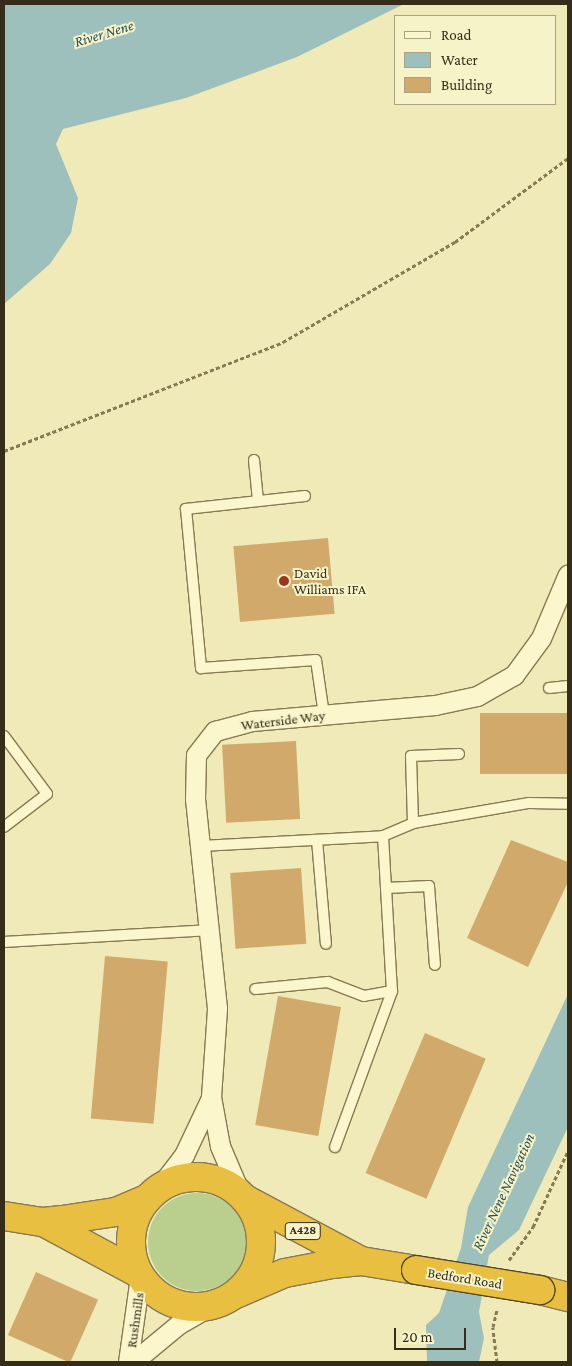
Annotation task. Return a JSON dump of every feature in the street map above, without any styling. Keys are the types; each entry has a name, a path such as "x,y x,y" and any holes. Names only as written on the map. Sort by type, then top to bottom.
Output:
{"highway":[{"path":"4,1216 43,1222 116,1212 178,1179 200,1176 221,1181 243,1196 258,1218 261,1252 252,1278 238,1294 210,1306 190,1307 171,1302 154,1292 139,1275 43,1222"},
{"path":"139,1275 131,1235 136,1216 153,1194"},
{"name":"Bedford Road","path":"243,1196 361,1261"},
{"name":"Bedford Road","path":"238,1294 285,1273 361,1261 540,1290 568,1297"}],"street":[{"name":"Waterside Way","path":"243,1196 220,1146 211,1097 217,1008 211,930 201,846 196,755 215,730 252,721 435,705 477,696 514,675 541,638 568,574"},
{"name":"Waterside Way","path":"153,1194 184,1155 211,1097"},
{"name":"Rushmills","path":"128,1362 139,1275"},
{"name":"Rushmills","path":"133,1362 179,1324 210,1306"}],"lane":[{"path":"254,460 258,501"},
{"path":"305,496 186,509 201,668 316,660 324,715"},
{"path":"549,688 568,686"},
{"path":"4,736 47,794 4,827"},
{"path":"413,823 411,756 459,754"},
{"path":"201,846 383,836 413,823 529,802 568,804"},
{"path":"335,1147 392,991 383,836"},
{"path":"317,840 326,944"},
{"path":"386,888 428,886 435,965"},
{"path":"4,942 211,930"},
{"path":"255,989 328,982 364,996 392,991"}],"path":[{"path":"4,451 283,342 455,242 568,158"},
{"path":"509,1260 533,1226 568,1151"}],"green space":[{"path":"187,1193 207,1193 216,1196 232,1207 243,1223 246,1232 246,1252 243,1261 232,1277 216,1288 207,1291 187,1291 170,1283 156,1269 148,1252 148,1232 156,1215 170,1201"}],"water":[{"name":"River Nene","path":"4,4 404,4 297,57 186,98 63,129 56,144 78,198 71,233 50,264 4,304"},
{"name":"River Nene Navigation","path":"568,994 568,1127 519,1230 489,1255 479,1312 484,1338 479,1362 427,1362 426,1325 439,1313 461,1248 468,1207"}],"building":[{"name":"David Williams IFA","path":"328,538 335,614 240,622 233,546"},
{"path":"480,713 568,713 568,774 480,774"},
{"path":"296,741 300,819 226,823 222,745"},
{"path":"511,840 568,862 568,882 528,967 467,938"},
{"path":"301,868 306,944 235,949 230,873"},
{"path":"105,956 168,961 154,1124 91,1118"},
{"path":"278,996 341,1007 318,1136 255,1125"},
{"path":"425,1033 486,1059 426,1199 366,1173"},
{"path":"36,1272 98,1300 70,1362 8,1335"}],"place":[{"name":"David Williams IFA","path":"284,581"}]}
